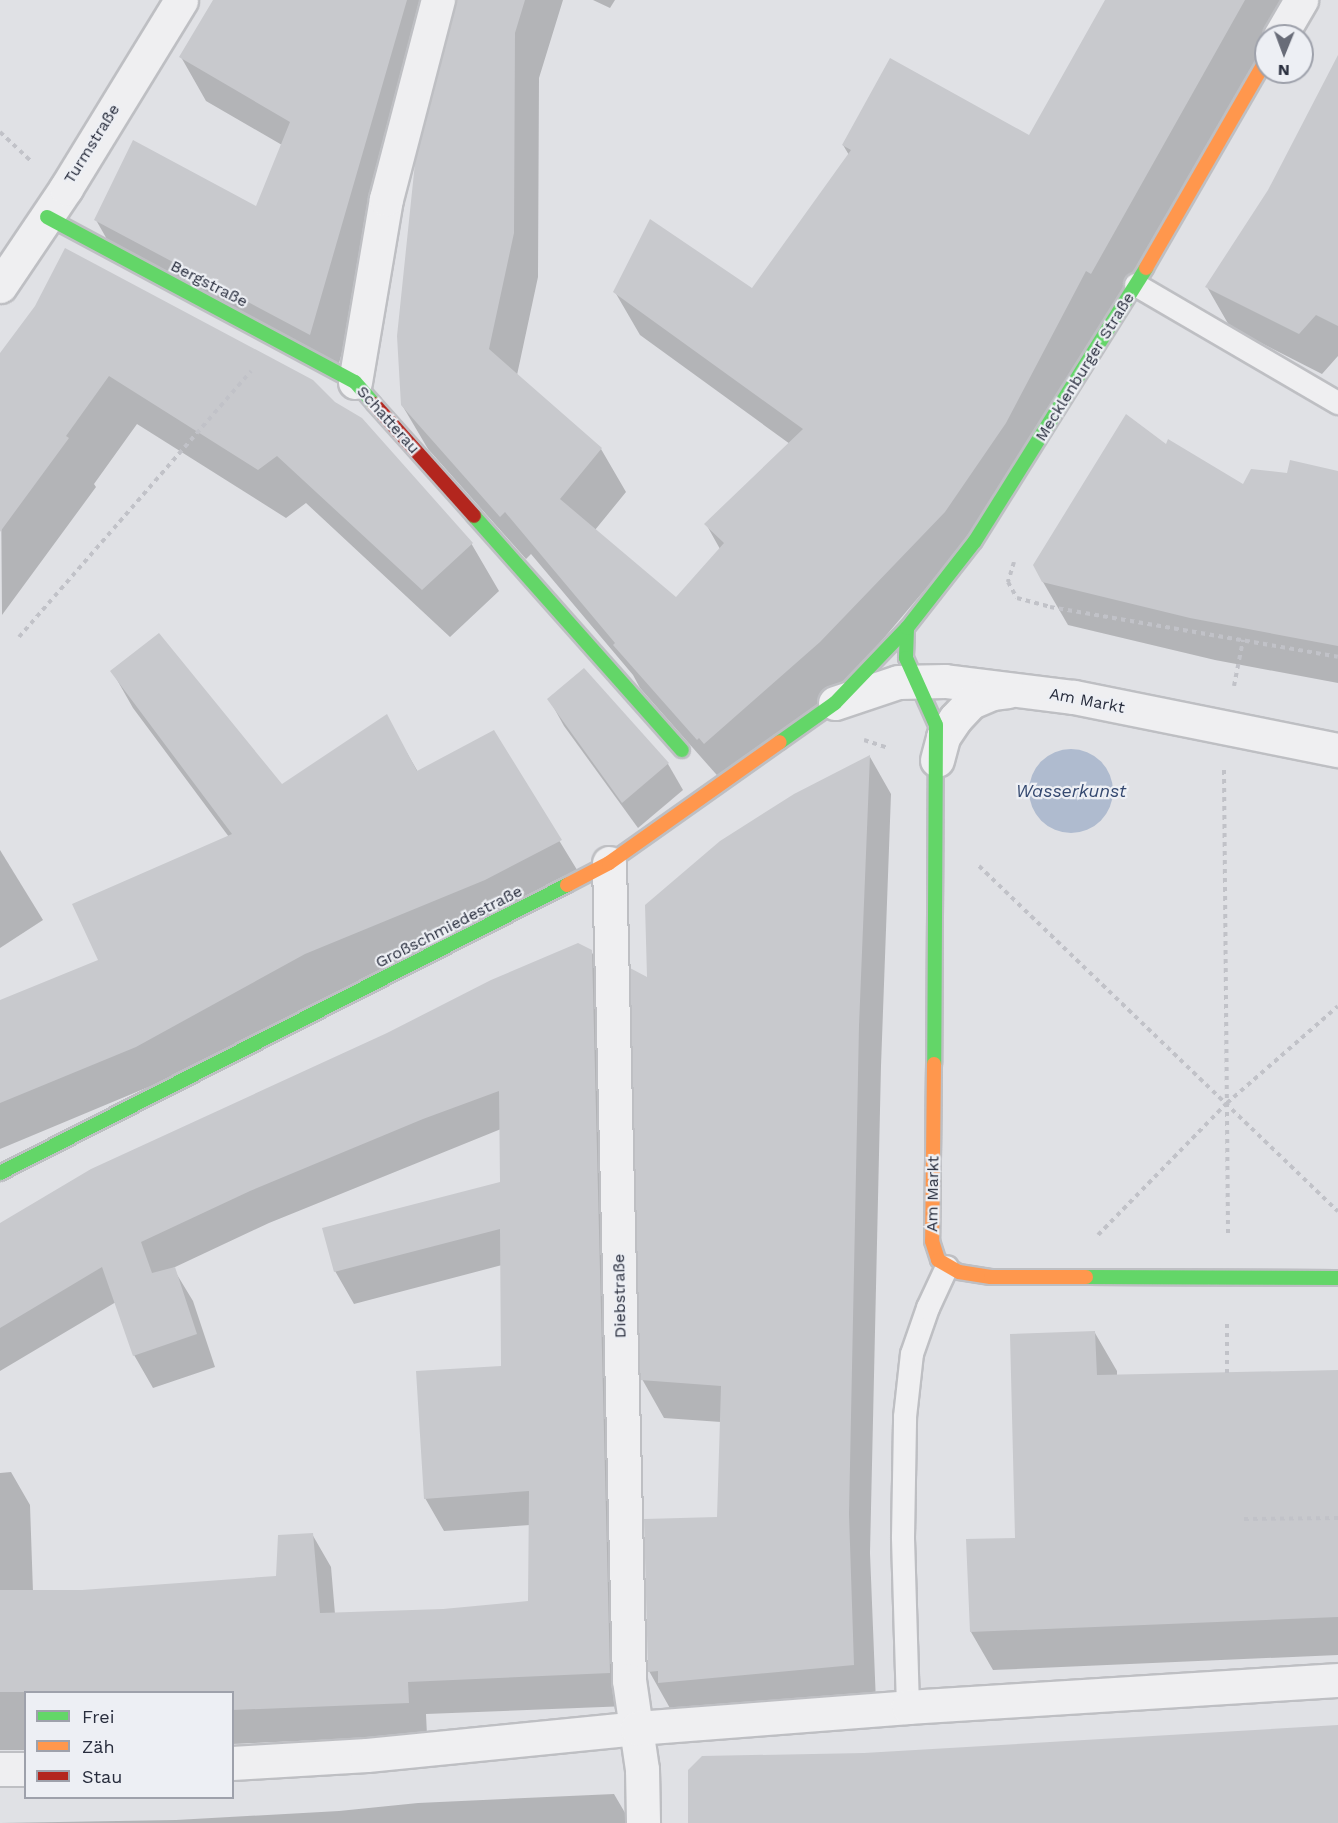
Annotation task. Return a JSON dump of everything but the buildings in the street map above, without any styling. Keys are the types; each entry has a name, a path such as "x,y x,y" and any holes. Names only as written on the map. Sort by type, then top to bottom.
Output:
{"street":[{"name":"Turmstraße","path":"0,286 47,217 181,0"},
{"name":"Schatterau","path":"438,0 386,199 355,382 682,750"},
{"path":"1287,24 1301,0"},
{"name":"Mecklenburger Straße","path":"879,658 907,628 975,541 1136,285 1254,81"},
{"name":"Bergstraße","path":"47,217 279,339 355,382"},
{"name":"Am Markt","path":"907,628 906,658 915,682 928,702 936,725 938,826 932,1241 938,1260 947,1267"},
{"name":"Großschmiedestraße","path":"0,1173 365,990 609,863 835,703 879,658"},
{"name":"Am Markt","path":"835,703 898,682 945,681 1022,689 1338,750"},
{"path":"937,760 943,737 955,718 971,702 992,693 1022,689"},
{"name":"Diebstraße","path":"609,863 629,1680 642,1769 643,1823"},
{"path":"947,1267 971,1275 991,1277 1338,1278"},
{"path":"234,1763 367,1755 637,1728 908,1707 1338,1680"},
{"path":"0,1769 24,1769"}],"lane":[{"path":"1136,285 1338,404"},
{"path":"908,1707 903,1537 905,1418 912,1354 928,1308 947,1267"}],"path":[{"path":"0,132 39,169"},
{"path":"19,637 279,339"},
{"path":"1017,552 1008,582 1017,598 1050,607 1338,657"},
{"path":"1227,727 1224,752 1227,1373"},
{"path":"938,826 1338,1211"},
{"path":"1059,1277 1227,1103 1338,1006"},
{"path":"1244,1519 1338,1518"}],"water":[{"name":"Wasserkunst","path":"1071,749 1087,752 1101,761 1110,775 1113,791 1110,807 1101,821 1087,830 1071,833 1055,830 1041,821 1032,807 1029,791 1032,775 1041,761 1055,752"}],"traffic: fast":[{"path":"47,217 355,382 374,404"},
{"path":"780,742 835,703 907,628 975,541 1146,268"},
{"path":"474,516 682,750"},
{"path":"907,628 906,658 936,725 934,1064"},
{"path":"0,1173 567,885"},
{"path":"1086,1277 1338,1278"}],"traffic: slow":[{"path":"1146,268 1254,81"},
{"path":"567,885 609,863 780,742"},
{"path":"934,1064 932,1241 938,1260 959,1272 991,1277 1086,1277"}],"traffic: jam":[{"path":"374,404 474,516"}]}
